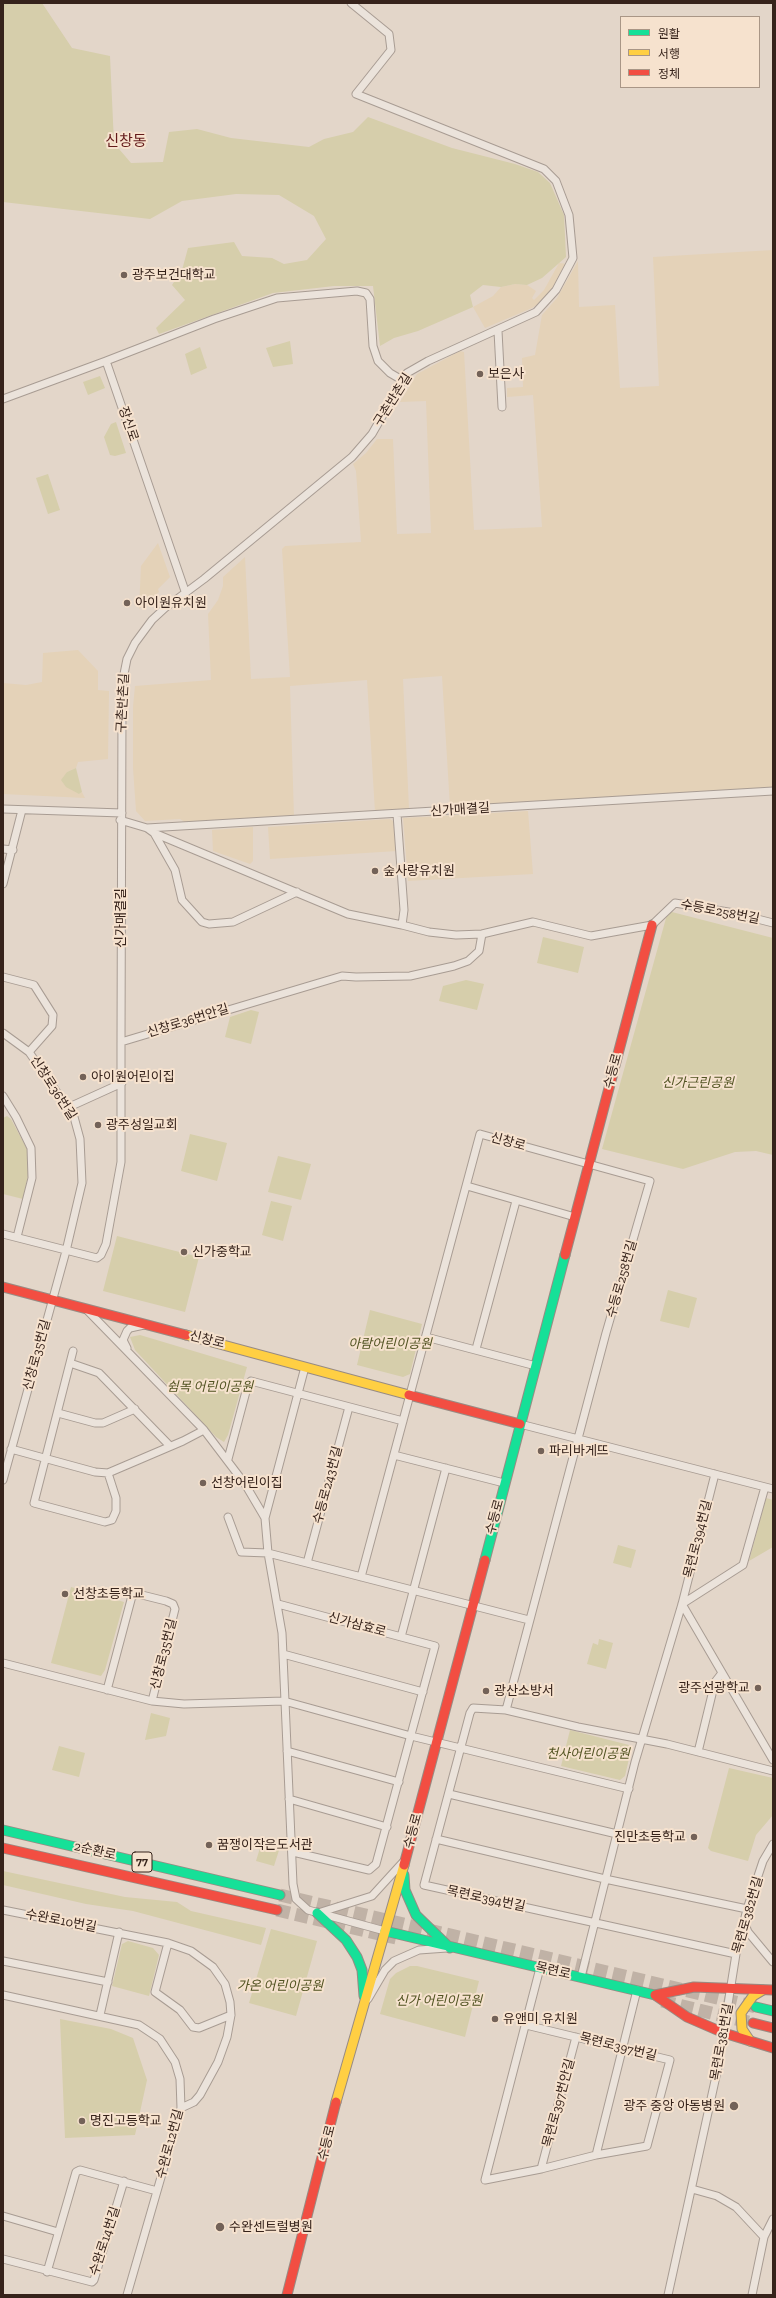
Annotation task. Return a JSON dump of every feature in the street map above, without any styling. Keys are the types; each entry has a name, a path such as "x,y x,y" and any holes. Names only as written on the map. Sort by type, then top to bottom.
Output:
{"main road":[{"name":"수등로","path":"287,2295 344,2074 406,1858 471,1606 652,925"},
{"name":"신창로","path":"3,1287 520,1424"},
{"path":"3,1823 98,1846 148,1863"},
{"name":"2순환로","path":"3,1830 148,1863 280,1896"},
{"name":"2순환로","path":"3,1848 277,1910"},
{"path":"3,1856 85,1874 128,1876"},
{"path":"406,1858 404,1882 409,1903 416,1914 450,1948"},
{"path":"317,1913 346,1940 357,1957 362,1970 365,2004"},
{"name":"목련로","path":"385,1931 450,1948 655,1995 687,2017 724,2033 773,2048"},
{"name":"목련로","path":"655,1995 694,1987 773,1990"},
{"path":"750,2041 742,2029 741,2013 753,1996 763,1990"},
{"path":"756,2007 773,2011"},
{"path":"753,2023 773,2028"}],"street":[{"name":"구촌반촌길","path":"121,817 123,679 127,659 135,643 152,620 320,485 352,457 372,434 402,380 414,368 498,331 536,312 545,304 556,290 572,258 569,216 556,181 544,168 356,94 391,50 389,34 351,3"},
{"path":"3,399 214,319 277,298 357,291 366,293 370,299 373,346 378,361 390,373 402,380"},
{"path":"498,331 502,407"},
{"name":"장신로","path":"106,361 185,592"},
{"name":"신가매결길","path":"147,828 773,791"},
{"path":"3,809 121,817"},
{"path":"3,884 13,850 22,810"},
{"path":"397,814 404,910 402,924"},
{"name":"신가매결길","path":"121,1042 121,817 147,828 154,833 348,914 402,924 429,932 456,935 482,934 533,922 591,936 652,925"},
{"name":"신가매결길","path":"154,833 175,870 182,900 202,922 209,924 233,922 297,892"},
{"path":"3,849 13,850"},
{"name":"수등로258번길","path":"652,925 674,903 734,913 773,923"},
{"name":"신창로36번안길","path":"121,1042 342,976 410,976 454,966 473,957 479,951 482,934"},
{"path":"3,977 34,985 53,1015 52,1026 29,1052"},
{"name":"신창로36번길","path":"3,1033 29,1052 74,1117 80,1139 82,1183 52,1300"},
{"path":"3,1234 97,1258 104,1250 121,1162 121,1042"},
{"path":"67,1108 122,1083"},
{"path":"3,1096 16,1117 31,1148 32,1178 16,1237"},
{"name":"신창로","path":"410,1394 480,1134 588,1164"},
{"name":"수등로258번길","path":"506,1710 578,1438 650,1181 588,1164"},
{"path":"467,1186 575,1217"},
{"path":"476,1349 516,1201"},
{"name":"신창로35번길","path":"3,1480 52,1300"},
{"path":"86,1309 128,1350 204,1430 228,1459 265,1518"},
{"path":"128,1350 123,1340 127,1331 130,1328 146,1325"},
{"path":"426,1337 536,1366"},
{"path":"73,1351 34,1503 105,1522 112,1520 116,1511 116,1498 108,1473"},
{"path":"70,1363 99,1373 170,1446"},
{"path":"305,1367 265,1518 268,1553 278,1604 283,1654 284,1701 293,1852 293,1884 296,1899 308,1910 385,1931"},
{"path":"228,1459 248,1384 255,1381 403,1421"},
{"path":"360,1577 410,1394"},
{"name":"수등로243번길","path":"307,1563 349,1407"},
{"path":"58,1413 95,1424 102,1423 135,1409"},
{"path":"520,1424 773,1489"},
{"path":"11,1449 95,1472 108,1473 204,1430"},
{"path":"394,1455 504,1484"},
{"path":"401,1637 446,1468"},
{"name":"목련로394번길","path":"581,1977 642,1739 682,1604 715,1474"},
{"path":"765,1487 743,1565 682,1604 773,1760"},
{"path":"228,1517 241,1552 268,1553 529,1620"},
{"name":"신창로35번길","path":"107,1690 132,1596 138,1594 166,1601 173,1604 175,1609 152,1701"},
{"name":"신가삼효로","path":"278,1604 435,1646 423,1692"},
{"path":"283,1654 423,1692 376,1864 369,1870 293,1852"},
{"name":"신창로35번길","path":"3,1663 152,1701 184,1704 284,1701"},
{"path":"698,1752 715,1682 722,1673"},
{"path":"284,1701 411,1736 629,1789"},
{"name":"목련로394번길","path":"736,1954 424,1885 470,1713 473,1708 506,1710 578,1727 642,1739 773,1771"},
{"path":"287,1751 399,1782"},
{"path":"449,1794 617,1834"},
{"path":"289,1799 387,1827"},
{"path":"436,1839 605,1879 747,1909"},
{"name":"목련로382번길","path":"730,1988 736,1954 747,1909 763,1861 773,1844"},
{"path":"317,1913 372,1896 406,1858"},
{"name":"수완로10번길","path":"3,1910 168,1943 191,1951 213,1967 227,1990 231,2015 224,2050 208,2081 194,2102 180,2108"},
{"path":"744,1921 748,1932 773,1962"},
{"path":"100,2015 119,1932"},
{"path":"168,1943 155,1992 180,2010 193,2026 199,2028 231,2015"},
{"name":"목련로","path":"365,2004 385,1970 394,1961 419,1950 450,1948"},
{"path":"3,1961 108,1982"},
{"path":"540,1968 485,2180 542,2170 596,2155 624,2048 637,1990"},
{"name":"목련로381번길","path":"668,2295 692,2189 724,2033 730,1988"},
{"name":"수완로12번길","path":"3,1995 100,2015 139,2025 160,2039 172,2054 179,2073 180,2108 127,2295"},
{"name":"목련로397번길","path":"526,2025 670,2060 647,2146 596,2155"},
{"name":"목련로397번안길","path":"542,2170 576,2037"},
{"path":"47,2272 76,2172 80,2170 157,2191"},
{"name":"수완로14번길","path":"3,2259 88,2282 94,2280 124,2181"},
{"path":"692,2189 717,2196 736,2207 764,2237"},
{"path":"3,2216 58,2232"},
{"path":"752,2295 764,2237 773,2219"}],"shaded area":[{"path":"773,250 773,788 450,807 442,676 403,679 409,809 375,812 367,680 290,686 294,817 185,822 180,819 145,821 136,811 133,768 133,707 135,686 211,680 208,614 218,600 223,586 223,577 245,557 251,679 290,677 282,549 285,546 361,542 356,471 353,464 366,453 377,439 393,439 397,534 431,533 426,401 400,402 417,374 460,351 464,352 474,530 542,527 533,395 507,397 507,388 523,387 522,358 535,355 542,315 557,298 578,261 579,307 615,305 620,388 659,386 653,257"},
{"path":"559,263 567,264 546,299 532,308 485,328 473,307 493,296 501,287 515,284 527,285 536,291 532,298 534,300 544,290"},
{"path":"158,543 170,577 158,589 159,592 139,609 141,566"},
{"path":"78,650 98,671 98,690 109,691 108,759 78,762 76,768 67,772 79,794 82,792 85,798 3,794 3,683 26,685 42,682 43,653"},
{"path":"528,811 533,874 408,881 403,818"},
{"path":"390,819 396,823 397,851 270,859 268,827"},
{"path":"253,827 253,861 250,864 213,851 212,830"}],"green space":[{"path":"3,3 42,3 72,48 110,56 114,143 131,163 163,162 169,132 197,129 231,138 309,147 324,139 353,132 368,117 452,148 515,164 538,172 550,183 564,215 566,257 542,278 527,285 515,284 501,287 483,285 470,295 473,307 418,331 394,338 380,346 373,286 334,286 273,293 159,334 156,328 185,300 172,285 182,270 188,248 234,242 242,256 272,258 284,264 307,260 326,239 314,216 279,195 236,194 182,201 150,219 3,202"},
{"path":"290,341 293,364 273,367 266,348"},
{"path":"200,347 207,368 191,375 185,354"},
{"path":"100,376 105,388 88,395 83,382"},
{"path":"116,422 126,453 115,456 110,455 104,437 111,424"},
{"path":"48,474 60,510 48,514 36,478"},
{"path":"76,768 82,792 79,794 66,787 61,780 67,772"},
{"name":"신가근린공원","path":"668,911 773,938 773,1155 756,1151 735,1152 683,1169 602,1149"},
{"path":"543,937 584,947 578,973 537,963"},
{"path":"466,980 484,984 477,1010 439,1001 443,986"},
{"path":"251,1010 259,1012 251,1044 225,1037 230,1017"},
{"path":"7,1116 11,1119 27,1149 29,1171 23,1199 3,1194 3,1118"},
{"path":"190,1134 227,1143 217,1181 181,1171"},
{"path":"278,1156 311,1164 301,1200 268,1192"},
{"path":"271,1201 292,1206 283,1241 262,1235"},
{"path":"117,1236 199,1257 185,1312 103,1291"},
{"path":"668,1290 697,1298 689,1328 660,1321"},
{"name":"아람어린이공원","path":"370,1310 422,1324 410,1374 403,1377 357,1365"},
{"name":"쉼목 어린이공원","path":"140,1335 247,1367 228,1435 224,1442 216,1437 135,1350 130,1337"},
{"path":"766,1498 773,1500 773,1547 749,1561"},
{"path":"618,1545 636,1550 631,1568 613,1563"},
{"path":"71,1587 124,1602 105,1670 101,1676 51,1663"},
{"path":"599,1639 613,1643 606,1669 587,1664 593,1643 598,1645"},
{"path":"151,1713 170,1718 166,1736 145,1740"},
{"name":"천사어린이공원","path":"570,1730 629,1745 631,1750 625,1776 620,1780 561,1766"},
{"path":"59,1746 85,1753 79,1777 52,1770"},
{"path":"729,1768 773,1778 773,1815 756,1835 748,1861 711,1851 708,1848"},
{"path":"263,1838 281,1844 274,1866 256,1861"},
{"path":"3,1871 125,1897 177,1902 191,1911 266,1928 261,1945 133,1911 86,1904 3,1885"},
{"name":"가온 어린이공원","path":"271,1929 317,1941 296,2016 249,2003"},
{"path":"128,1941 153,1948 159,1955 149,1996 112,1986 122,1944"},
{"name":"신가 어린이공원","path":"410,1966 417,1966 479,1981 465,2037 380,2014 390,1979 396,1973"},
{"path":"60,2019 111,2029 133,2038 147,2080 135,2135 65,2138"}],"tunnel":[{"path":"280,1895 756,2007"},
{"path":"277,1910 396,1938"},
{"path":"662,2001 752,2023"}],"traffic: fast":[{"path":"485,1560 565,1255"},
{"path":"3,1830 280,1895"},
{"path":"404,1875 405,1890 416,1915 450,1948"},
{"path":"317,1913 346,1940 357,1957 362,1970 364,1996"},
{"path":"385,1931 655,1995"},
{"path":"756,2007 773,2011"}],"traffic: slow":[{"path":"186,1335 409,1395"},
{"path":"336,2102 404,1865"},
{"path":"750,2041 742,2029 741,2013 753,1996 763,1990"}],"traffic: jam":[{"path":"565,1255 652,925"},
{"path":"3,1287 186,1335"},
{"path":"409,1395 520,1424"},
{"path":"404,1865 485,1560"},
{"path":"3,1848 277,1910"},
{"path":"655,1995 694,1987 773,1990"},
{"path":"655,1995 687,2017 724,2033 773,2048"},
{"path":"753,2023 773,2028"},
{"path":"287,2295 336,2102"}],"place":[{"name":"광주보건대학교","path":"124,275"},
{"name":"보은사","path":"480,374"},
{"name":"아이원유치원","path":"127,603"},
{"name":"숲사랑유치원","path":"375,871"},
{"name":"아이원어린이집","path":"83,1077"},
{"name":"광주성일교회","path":"98,1125"},
{"name":"신가중학교","path":"184,1252"},
{"name":"파리바게뜨","path":"541,1451"},
{"name":"선창어린이집","path":"203,1483"},
{"name":"선창초등학교","path":"65,1594"},
{"name":"광주선광학교","path":"758,1688"},
{"name":"광산소방서","path":"486,1691"},
{"name":"진만초등학교","path":"694,1837"},
{"name":"꿈쟁이작은도서관","path":"209,1845"},
{"name":"유앤미 유치원","path":"495,2019"},
{"name":"광주 중앙 아동병원","path":"734,2106"},
{"name":"명진고등학교","path":"82,2121"},
{"name":"수완센트럴병원","path":"220,2227"}],"district":[{"name":"신창동","path":"126,142"}]}
